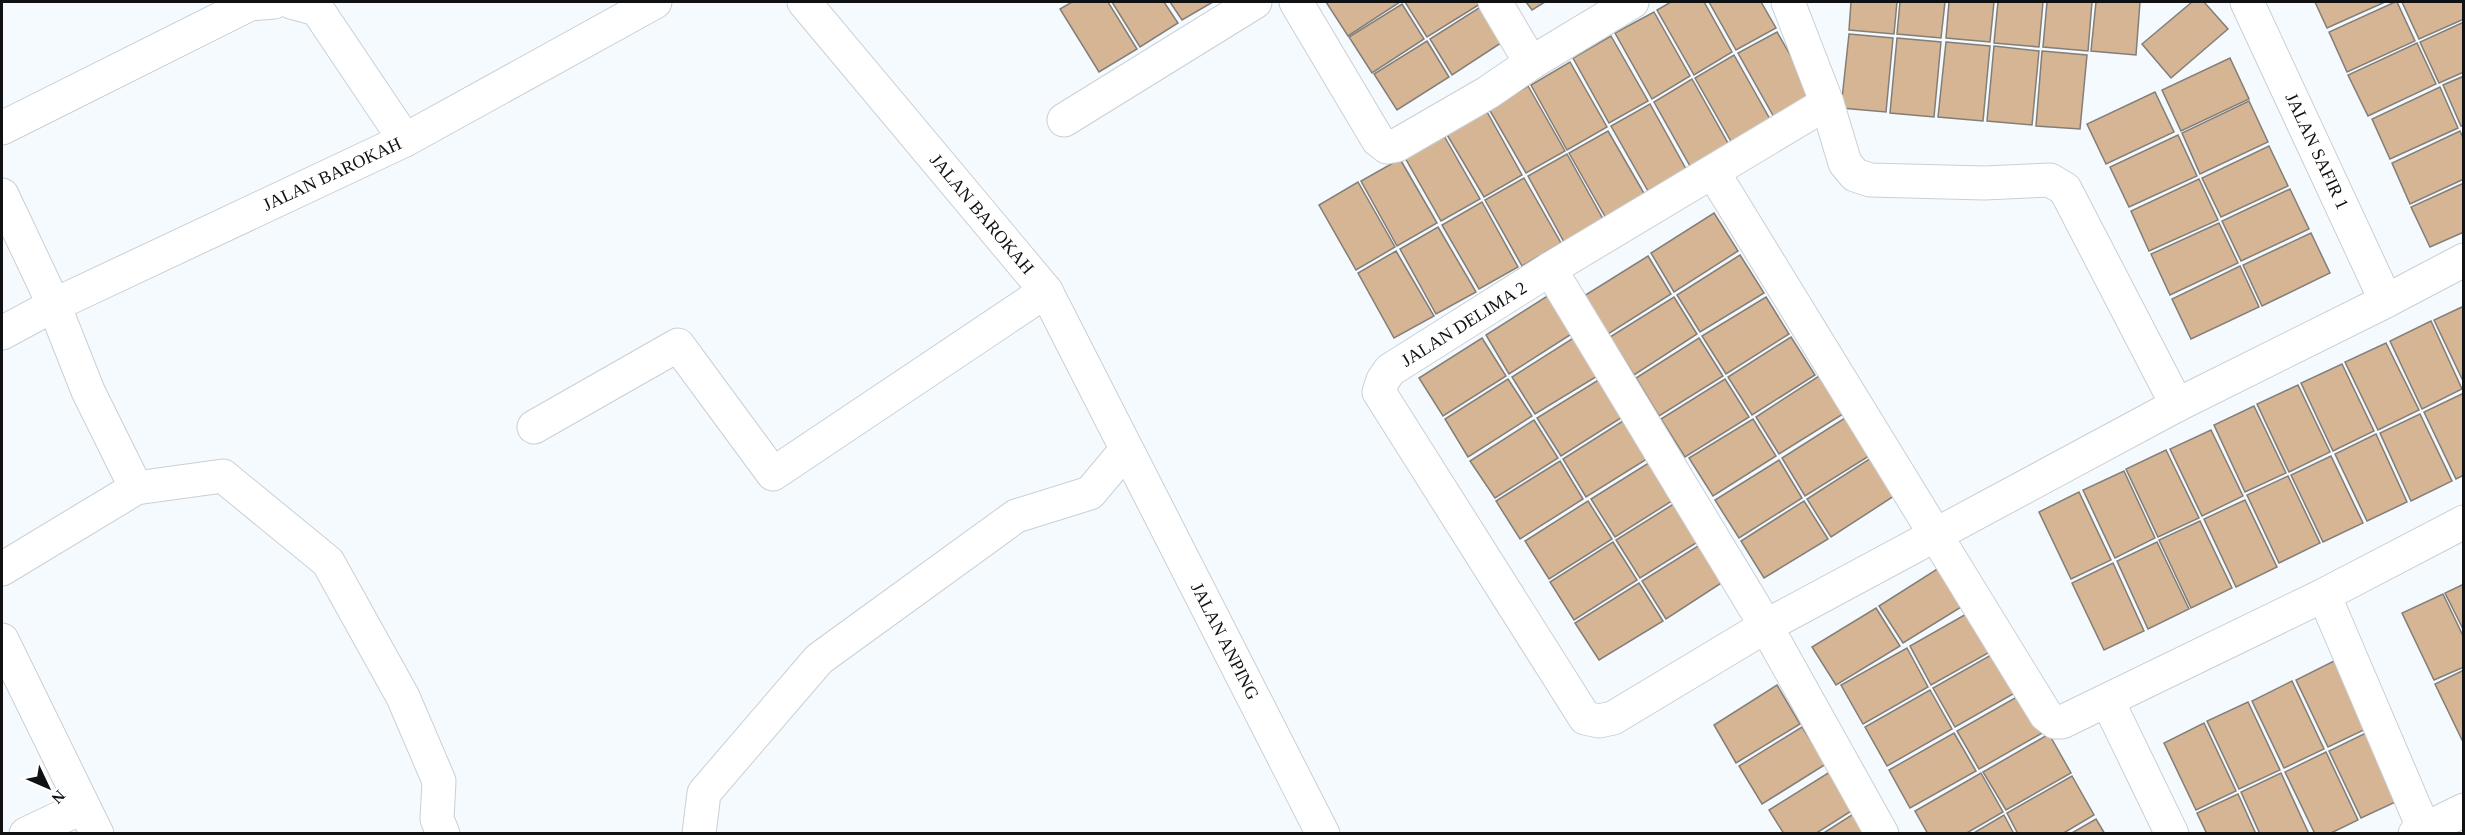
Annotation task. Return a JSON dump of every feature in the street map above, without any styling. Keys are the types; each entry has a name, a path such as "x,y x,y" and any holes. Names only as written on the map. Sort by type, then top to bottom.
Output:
{"street":[{"path":"2,128 249,4 274,2"},
{"path":"291,2 316,9 405,140"},
{"name":"JALAN BAROKAH","path":"2,333 54,305 405,140 655,2"},
{"name":"JALAN BAROKAH","path":"804,2 1046,291 1126,450"},
{"path":"1064,120 1255,2"},
{"path":"1296,2 1378,140 1387,147 1397,144 1487,93 1531,63 1632,2"},
{"path":"1495,2 1531,63"},
{"path":"1788,2 1827,103 1845,163 1855,175 1870,180 1984,183 2050,180 2065,189 2177,405"},
{"name":"JALAN SAFIR 1","path":"2247,2 2386,301"},
{"name":"JALAN DELIMA 2","path":"1766,626 1613,718 1599,721 1585,718 1379,393 1383,380 1390,370 1550,269 1827,103"},
{"path":"1713,172 2046,715 2055,722 2062,722 2324,595 2463,522"},
{"path":"2,195 54,305 87,391 136,488"},
{"path":"1766,626 2177,405 2463,260"},
{"path":"1550,269 1766,626 1882,834"},
{"path":"534,427 678,345 773,474 1046,291"},
{"path":"699,834 704,793 819,659 1016,516 1090,493 1126,450"},
{"name":"JALAN ANPING","path":"1126,450 1323,834"},
{"path":"2,569 136,488 223,476 328,562 403,697 439,781 431,829"},
{"path":"2324,595 2422,832 2463,810"},
{"path":"2,640 90,820 26,834"},
{"path":"2104,702 2112,710 2172,834"}],"building":[{"path":"1072,2 1108,2 1137,49 1099,72 1060,9"},
{"path":"1112,2 1164,2 1178,23 1140,47"},
{"path":"1170,2 1213,2 1182,20"},
{"path":"1326,2 1400,2 1348,36"},
{"path":"1405,2 1478,2 1480,4 1427,37"},
{"path":"1526,2 1545,2 1532,10"},
{"path":"1671,2 1704,2 1732,52 1694,75 1657,10"},
{"path":"1709,2 1761,2 1776,28 1736,50"},
{"path":"1851,2 1897,2 1894,34 1849,30"},
{"path":"1900,2 1945,2 1941,38 1897,34"},
{"path":"1949,2 1994,2 1990,42 1946,38"},
{"path":"1998,2 2043,2 2039,47 1994,43"},
{"path":"2047,2 2092,2 2088,51 2043,47"},
{"path":"2096,2 2140,2 2136,55 2091,51"},
{"path":"2192,2 2204,2 2228,29 2171,78 2142,44"},
{"path":"2315,2 2385,2 2327,28"},
{"path":"2395,2 2415,41 2347,72 2329,32"},
{"path":"2402,2 2464,2 2464,19 2419,39"},
{"path":"1402,4 1424,39 1372,73 1349,37"},
{"path":"1482,6 1504,41 1452,75 1430,39"},
{"path":"1654,12 1690,76 1652,99 1615,33"},
{"path":"2464,22 2464,72 2439,83 2420,42"},
{"path":"1777,32 1814,96 1775,119 1738,53"},
{"path":"1849,34 1893,38 1886,112 1841,108"},
{"path":"1611,36 1648,101 1609,123 1573,58"},
{"path":"1897,38 1941,42 1934,117 1890,113"},
{"path":"1427,41 1449,77 1397,110 1374,74"},
{"path":"1946,42 1990,46 1983,121 1938,117"},
{"path":"2417,43 2436,84 2368,116 2348,75"},
{"path":"1994,46 2039,51 2032,125 1987,121"},
{"path":"2042,51 2087,55 2080,129 2036,126"},
{"path":"1734,55 1771,121 1732,143 1695,78"},
{"path":"2230,58 2249,99 2181,131 2162,90"},
{"path":"1570,62 1607,127 1567,150 1531,85"},
{"path":"2464,76 2464,125 2461,126 2443,85"},
{"path":"1692,79 1729,145 1690,166 1654,102"},
{"path":"1528,86 1565,151 1526,173 1489,109"},
{"path":"2440,87 2458,128 2390,159 2372,119"},
{"path":"2155,92 2174,132 2106,164 2087,124"},
{"path":"2249,101 2268,142 2200,174 2182,133"},
{"path":"1650,104 1686,169 1648,191 1611,126"},
{"path":"1486,110 1522,175 1484,197 1446,133"},
{"path":"1608,131 1645,195 1606,218 1569,153"},
{"path":"2460,131 2464,140 2464,179 2410,204 2392,163"},
{"path":"1443,134 1480,199 1441,221 1404,156"},
{"path":"2178,135 2197,176 2129,207 2110,167"},
{"path":"2269,146 2288,186 2221,217 2202,178"},
{"path":"1567,154 1603,219 1564,242 1528,176"},
{"path":"1400,159 1437,223 1397,246 1361,181"},
{"path":"1524,178 1561,243 1522,266 1485,200"},
{"path":"2199,179 2218,220 2149,251 2131,211"},
{"path":"1358,182 1395,247 1356,270 1319,205"},
{"path":"2464,183 2464,232 2430,247 2411,207"},
{"path":"2290,189 2309,229 2241,261 2222,221"},
{"path":"1482,202 1518,267 1479,289 1442,225"},
{"path":"1714,213 1738,251 1674,292 1651,253"},
{"path":"2219,223 2238,263 2170,295 2151,254"},
{"path":"1438,227 1476,292 1436,314 1400,249"},
{"path":"2311,233 2330,273 2262,306 2243,265"},
{"path":"1396,251 1434,316 1394,338 1358,273"},
{"path":"1740,255 1764,293 1700,332 1677,295"},
{"path":"1648,256 1671,294 1608,334 1584,296"},
{"path":"2240,266 2259,307 2191,339 2172,299"},
{"path":"1549,295 1573,333 1509,374 1486,335"},
{"path":"1674,297 1697,334 1634,375 1610,337"},
{"path":"1766,297 1789,334 1726,374 1702,336"},
{"path":"2464,306 2464,383 2434,320"},
{"path":"2431,321 2462,389 2422,409 2390,341"},
{"path":"1575,337 1599,375 1535,414 1512,377"},
{"path":"1791,337 1815,375 1752,415 1728,377"},
{"path":"1482,338 1506,376 1443,416 1419,378"},
{"path":"1699,338 1723,376 1659,416 1636,378"},
{"path":"2386,343 2419,410 2378,430 2345,362"},
{"path":"2342,364 2374,431 2333,451 2301,383"},
{"path":"1819,376 1843,414 1779,454 1756,417"},
{"path":"1508,379 1532,416 1468,457 1445,419"},
{"path":"1600,379 1624,416 1561,456 1537,418"},
{"path":"1725,379 1749,417 1685,457 1661,419"},
{"path":"2298,385 2330,452 2289,472 2257,404"},
{"path":"2464,393 2464,475 2456,479 2424,412"},
{"path":"2254,406 2286,473 2245,492 2214,425"},
{"path":"2420,414 2452,481 2411,501 2380,433"},
{"path":"1845,418 1869,456 1805,496 1782,458"},
{"path":"1626,419 1650,457 1586,497 1563,459"},
{"path":"1753,419 1776,456 1713,496 1689,458"},
{"path":"1534,420 1558,458 1495,498 1470,461"},
{"path":"2211,430 2243,496 2202,516 2170,449"},
{"path":"2376,434 2407,502 2367,521 2335,454"},
{"path":"2166,450 2199,518 2158,537 2126,469"},
{"path":"2331,456 2363,523 2323,542 2291,475"},
{"path":"1871,458 1894,496 1831,537 1807,499"},
{"path":"1655,459 1678,497 1615,537 1591,499"},
{"path":"1779,460 1802,498 1739,538 1715,500"},
{"path":"1560,461 1583,499 1520,539 1496,501"},
{"path":"2124,471 2155,538 2115,558 2083,490"},
{"path":"2288,476 2320,543 2279,563 2247,495"},
{"path":"2079,492 2111,560 2071,579 2039,512"},
{"path":"1680,500 1704,538 1640,578 1616,540"},
{"path":"2245,500 2277,567 2236,587 2204,519"},
{"path":"1588,501 1612,539 1549,579 1525,541"},
{"path":"1804,501 1828,539 1764,578 1741,541"},
{"path":"2200,521 2232,588 2191,608 2159,540"},
{"path":"1706,541 1729,578 1666,619 1642,581"},
{"path":"1613,542 1637,580 1574,620 1550,582"},
{"path":"2157,542 2189,609 2148,629 2117,561"},
{"path":"2113,563 2144,631 2104,650 2072,583"},
{"path":"1942,566 1966,604 1903,643 1879,606"},
{"path":"1639,583 1663,621 1599,660 1575,623"},
{"path":"2464,584 2464,631 2445,593"},
{"path":"2443,594 2464,638 2464,667 2434,680 2402,613"},
{"path":"1876,608 1900,646 1836,685 1812,647"},
{"path":"1975,609 1997,648 1931,685 1910,646"},
{"path":"1907,648 1928,687 1863,724 1841,685"},
{"path":"1998,651 2020,690 1955,727 1933,688"},
{"path":"2336,660 2368,728 2328,747 2296,680"},
{"path":"2464,670 2464,744 2435,684"},
{"path":"2292,681 2324,749 2284,768 2252,701"},
{"path":"1777,685 1800,724 1736,763 1714,725"},
{"path":"1930,690 1952,729 1887,766 1865,727"},
{"path":"2022,694 2044,732 1979,769 1957,731"},
{"path":"2248,702 2280,770 2239,789 2207,721"},
{"path":"2204,723 2236,791 2196,810 2164,743"},
{"path":"1802,727 1826,764 1762,804 1739,766"},
{"path":"2370,731 2402,799 2361,818 2329,751"},
{"path":"1954,733 1976,771 1910,808 1889,770"},
{"path":"2049,734 2071,773 2006,810 1983,772"},
{"path":"2326,752 2358,820 2329,834 2315,834 2285,772"},
{"path":"1833,770 1856,808 1815,834 1784,834 1769,810"},
{"path":"1981,773 2003,812 1965,834 1928,834 1915,811"},
{"path":"2281,773 2309,834 2260,834 2241,792"},
{"path":"2072,776 2094,815 2062,834 2018,834 2007,813"},
{"path":"2238,794 2256,834 2207,834 2197,813"},
{"path":"1858,811 1872,834 1822,834"},
{"path":"2004,815 2014,834 1972,834"},
{"path":"2096,819 2105,834 2070,834"}]}
